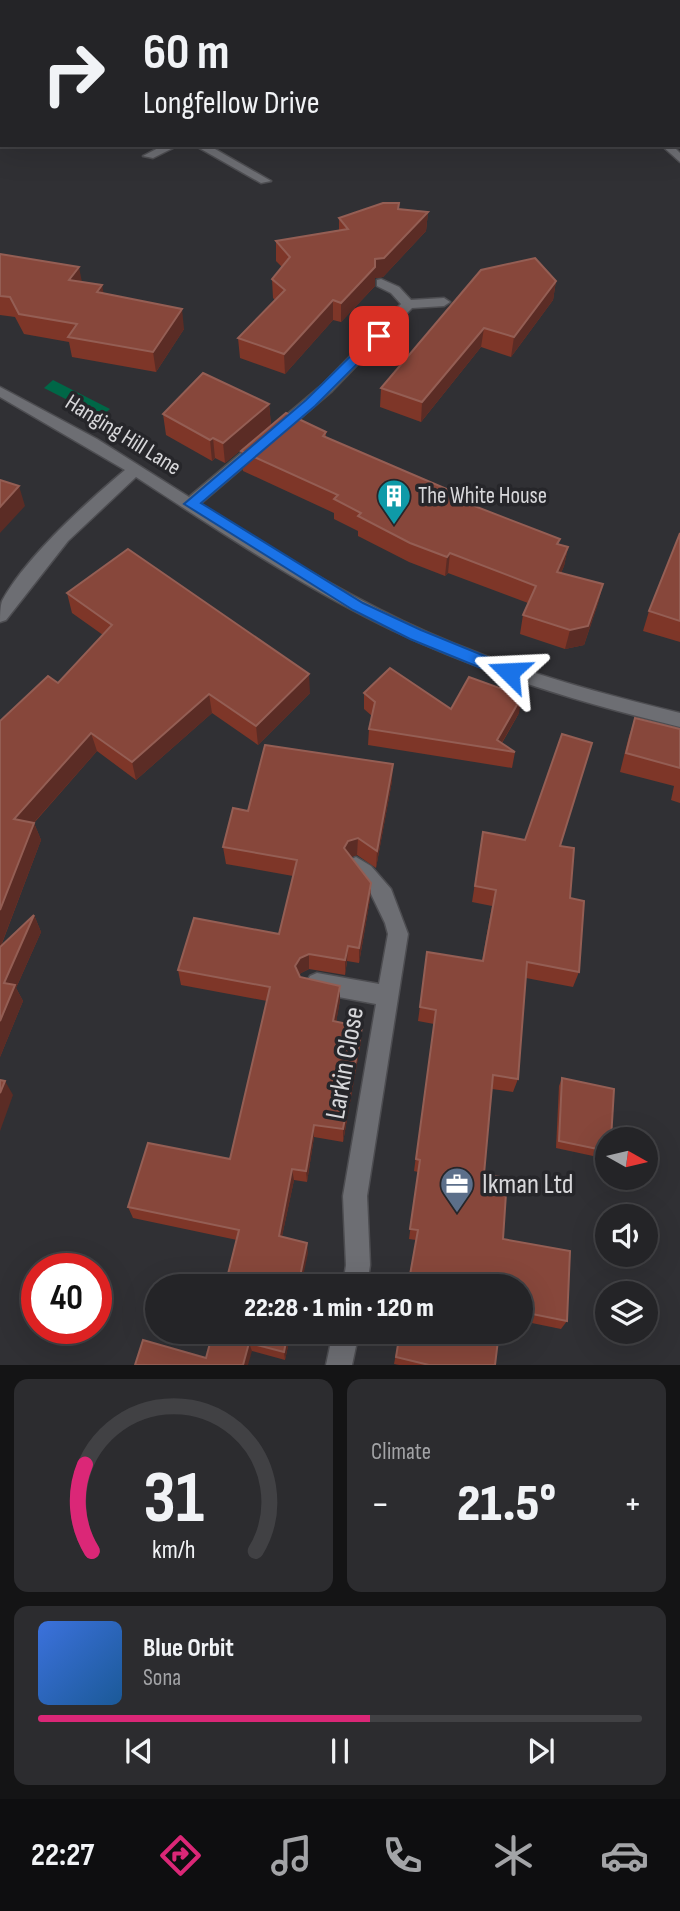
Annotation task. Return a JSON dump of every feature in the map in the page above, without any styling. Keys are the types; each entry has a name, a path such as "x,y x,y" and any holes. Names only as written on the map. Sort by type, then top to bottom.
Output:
{"street":[{"path":"149,156 169,147"},
{"path":"204,147 265,181"},
{"path":"381,283 395,290 408,304"},
{"path":"191,504 327,388 408,304 444,302"},
{"name":"Hanging Hill Lane","path":"0,391 59,420 358,607 416,635 549,686 680,720"},
{"path":"0,616 41,560 83,513 136,469"},
{"name":"Larkin Close","path":"356,866 381,890 396,921 398,934 355,1196 357,1274"},
{"path":"309,982 389,996"},
{"path":"339,1365 343,1344"}],"green space":[{"path":"53,380 110,409 101,417 44,388"}],"building":[{"path":"383,203 399,203 398,209 428,212 384,258 375,259 375,267 341,303 333,300 284,354 238,338 285,290 272,279 290,257 276,241 348,229 339,218"},
{"path":"0,254 79,267 69,280 102,285 97,292 182,309 153,352 68,337 77,324 19,314 10,297 0,296"},
{"path":"535,258 556,281 514,337 484,328 422,402 381,388 481,270"},
{"path":"203,373 269,404 223,443 213,438 210,440 163,414"},
{"path":"286,413 326,432 323,436 456,493 451,497 560,539 557,544 568,547 557,572 603,584 588,626 570,630 523,615 536,586 450,553 447,557 410,543 358,516 361,513 334,499 338,495 241,451"},
{"path":"0,480 19,486 0,507"},
{"path":"680,533 680,621 649,611"},
{"path":"128,549 309,674 256,726 209,694 132,762 91,733 14,819 34,823 0,910 0,721 48,676 58,683 112,625 67,593"},
{"path":"390,668 451,709 469,677 522,696 497,740 515,752 369,729 375,702 364,693"},
{"path":"635,718 680,729 680,768 626,753"},
{"path":"562,734 592,743 560,846 574,848 570,898 584,901 579,972 527,962 518,1079 493,1075 484,1174 507,1178 503,1239 570,1251 567,1321 533,1314 533,1274 410,1274 418,1230 410,1229 420,1160 416,1159 436,1010 420,1007 427,952 483,961 496,890 475,886 483,832 525,840"},
{"path":"265,745 393,764 377,851 358,838 348,841 344,848 371,883 359,948 348,946 345,960 309,954 300,958 295,966 300,977 340,986 333,1021 362,1027 343,1129 314,1125 306,1171 292,1169 279,1236 307,1243 301,1274 228,1274 239,1230 128,1207 148,1143 230,1159 270,987 178,970 194,918 279,934 297,860 223,847 233,808 248,811"},
{"path":"34,915 4,983 15,985 0,1021 0,947"},
{"path":"562,1078 614,1089 612,1127 595,1127 595,1148 559,1141"},
{"path":"0,1080 5,1081 0,1093"},
{"path":"143,1340 145,1344 157,1344 206,1358 210,1344 249,1344 243,1365 135,1365"},
{"path":"253,1344 286,1344 284,1352"},
{"path":"398,1344 498,1344 495,1365 429,1365 396,1357"}],"place":[{"name":"The White House","path":"394,526"},
{"name":"Ikman Ltd","path":"457,1214"}],"route":[{"path":"379,336 294,418 191,504 358,607 416,635 509,672"}]}
